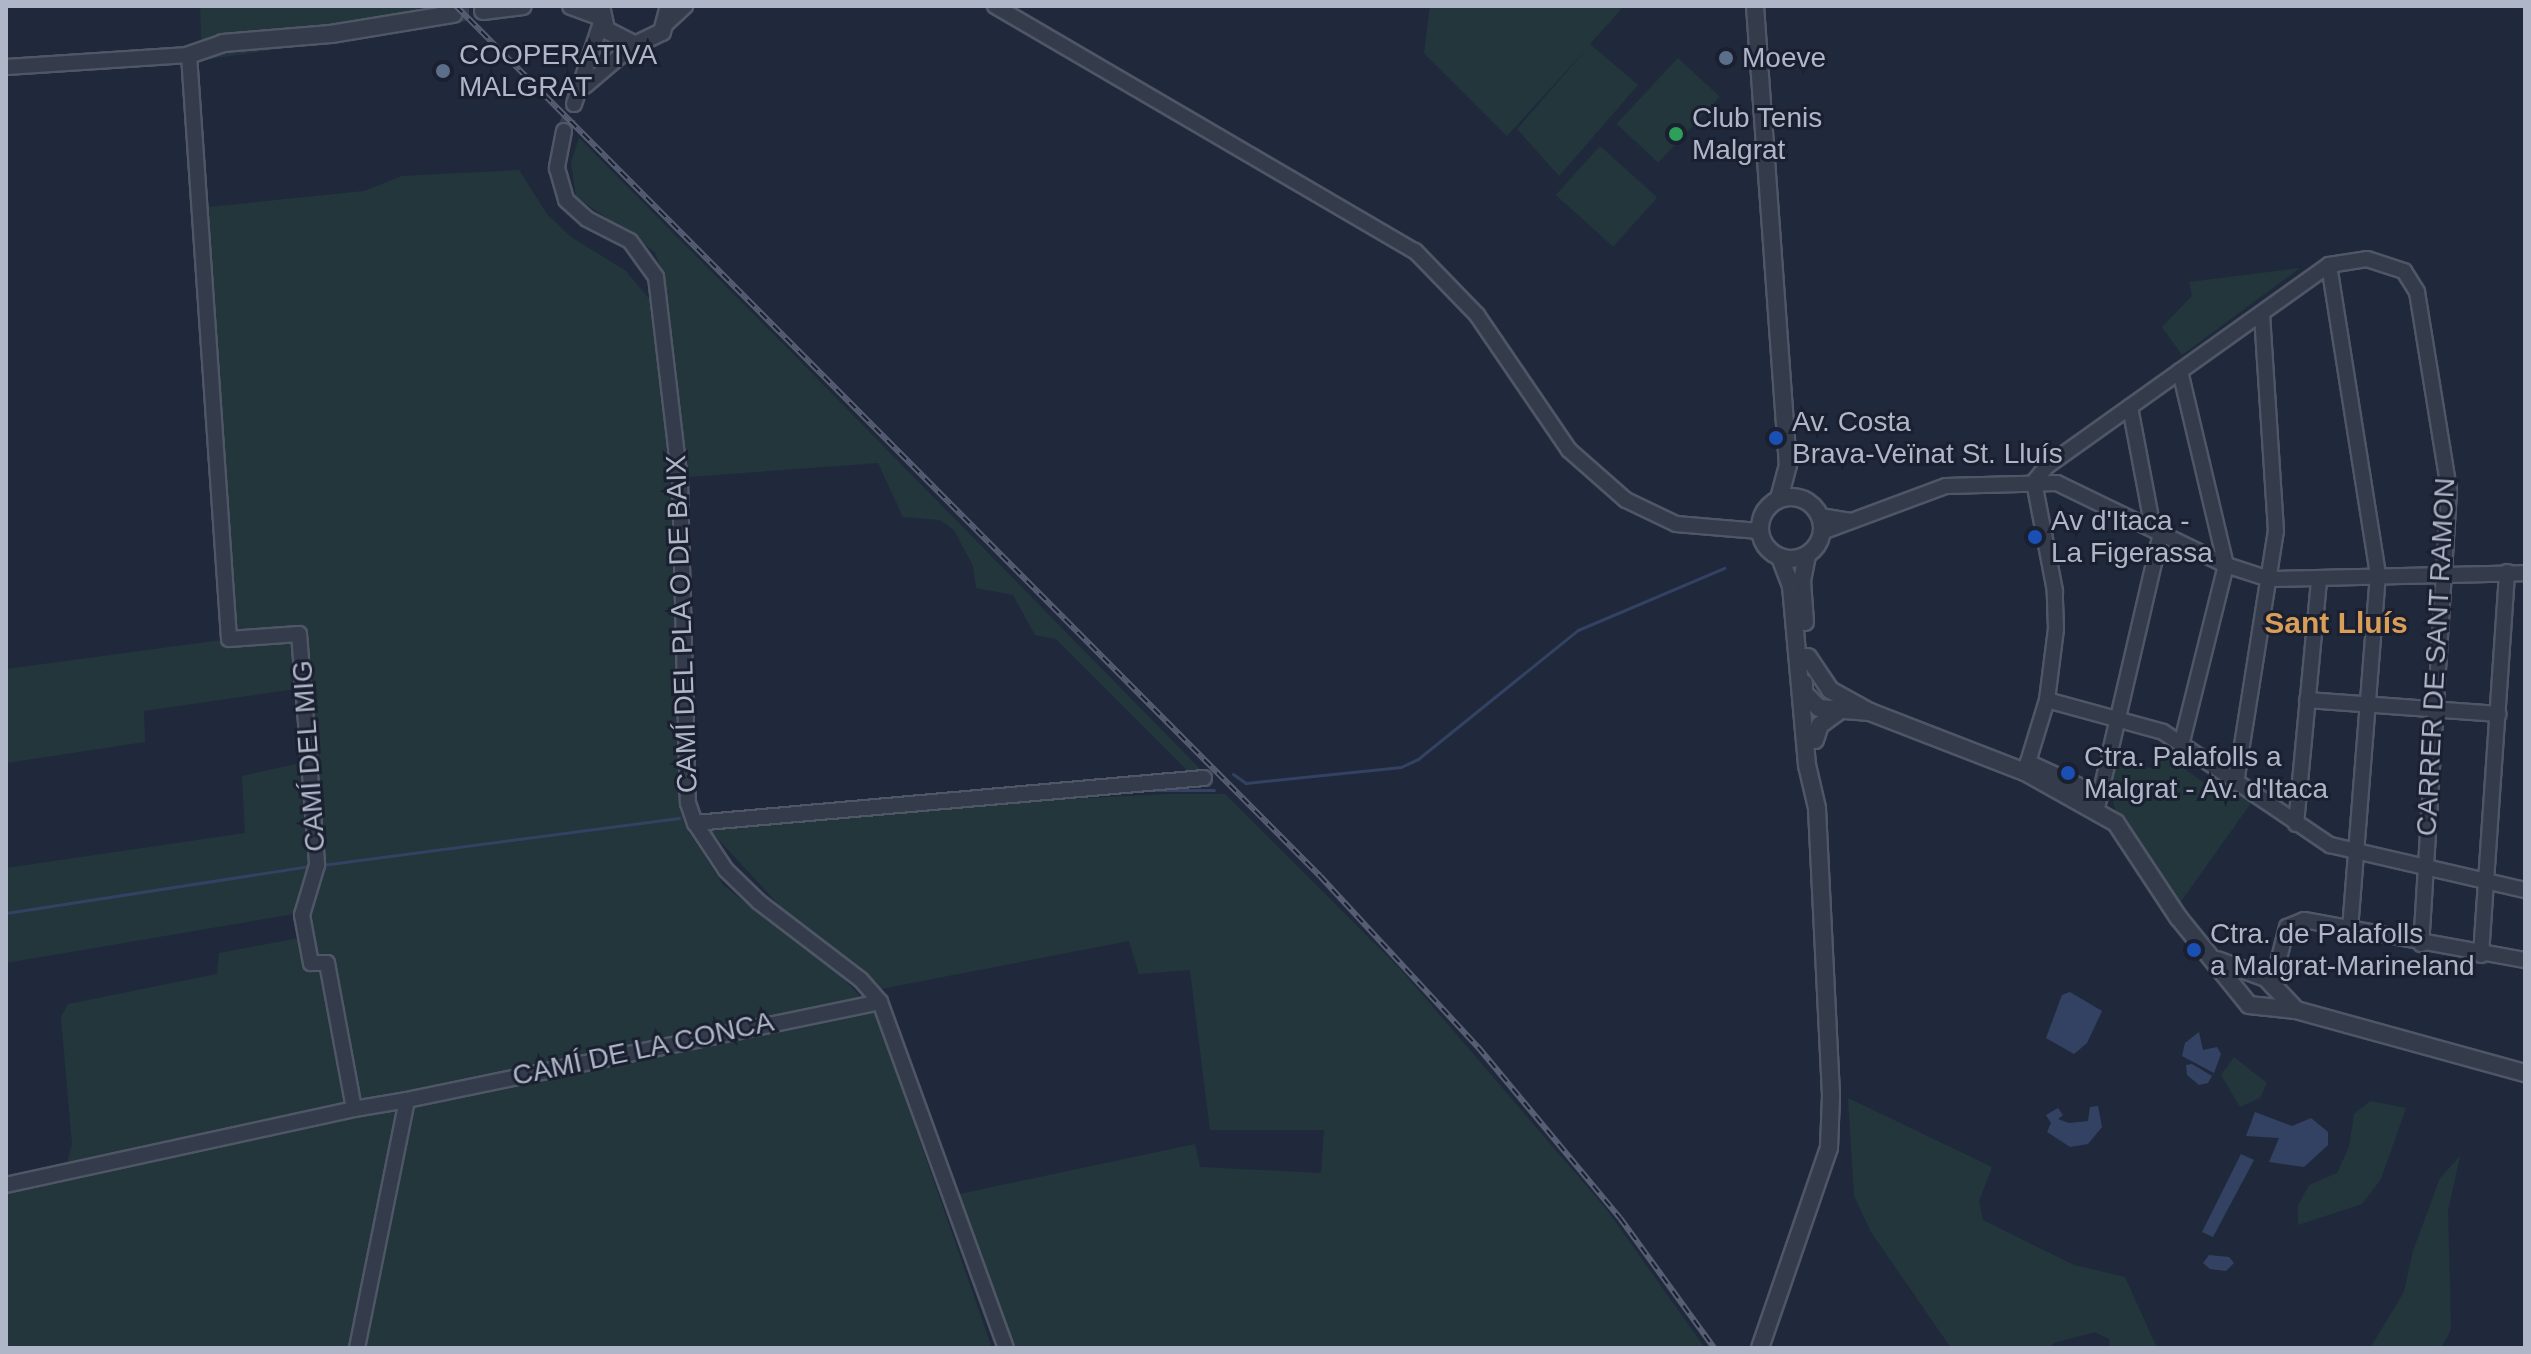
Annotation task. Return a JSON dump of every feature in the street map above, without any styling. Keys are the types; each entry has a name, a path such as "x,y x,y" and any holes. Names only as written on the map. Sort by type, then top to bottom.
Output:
{"street":[{"path":"483,11 523,6"},
{"path":"571,6 601,15 613,38 633,45"},
{"path":"601,15 576,100 596,72 633,45 655,39 668,14 685,6"},
{"path":"995,6 1415,251 1477,315 1569,450 1626,500 1676,524 1759,531"},
{"path":"1755,6 1788,465 1779,499 1763,512 1759,531 1770,552 1780,558 1807,555"},
{"path":"6,67 189,55 223,43 331,34 453,14"},
{"name":"CAMÍ DEL MIG","path":"189,55 229,639 299,634 317,865 302,915 311,963 327,963 354,1109"},
{"name":"CAMÍ DEL PLA O DE BAIX","path":"564,131 557,168 566,200 587,219 630,241 656,277 680,481 688,803 695,823 726,870 759,902 861,980 880,1002 1006,1348"},
{"name":"CARRER DE SANT RAMON","path":"2329,265 2367,259 2404,271 2417,292 2449,490 2421,944"},
{"path":"2027,767 2047,700 2055,591 2034,482 2047,466 2329,265 2378,574 2359,850 2350,927"},
{"path":"2236,783 2276,531 2262,313"},
{"path":"2180,371 2226,565 2181,745"},
{"path":"2098,802 2157,531 2130,407"},
{"path":"1788,465 1804,499 1821,524"},
{"path":"1821,524 1851,521 1946,486 2057,483 2226,565 2269,579 2446,572 2525,573"},
{"path":"1779,499 1804,499"},
{"path":"1814,787 1806,760 1802,581 1807,555 1821,524"},
{"path":"1760,1348 1829,1148 1831,1079 1812,702 1791,586 1780,558"},
{"path":"2481,955 2507,572"},
{"path":"2296,824 2319,579"},
{"path":"1802,652 1830,690 1870,712 2027,767 2098,802 2116,823 2178,917 2216,959 2249,1005 2296,1010 2525,1073"},
{"path":"1812,702 1830,690"},
{"path":"2047,700 2163,732 2330,845 2525,890"},
{"path":"2307,700 2498,714"},
{"path":"1812,702 1838,712 1870,712"},
{"path":"1806,760 1812,702"},
{"path":"1815,740 1820,725 1838,712"},
{"path":"695,823 1204,778"},
{"path":"2262,1006 2272,987 2287,927 2304,920 2481,955 2525,960"},
{"path":"2241,992 2282,940"},
{"path":"2216,959 2255,975 2296,1010"},
{"name":"CAMÍ DE LA CONCA","path":"407,1100 880,1002"},
{"path":"6,1185 407,1100 357,1348"}],"shaded area":[{"path":"200,6 448,6 465,22 202,60"},
{"path":"1430,6 1624,6 1590,44 1638,85 1559,176 1517,129 1590,45 1507,136 1424,53"},
{"path":"1678,58 1720,97 1658,163 1617,124"},
{"path":"579,138 1204,773 1194,777 1056,639 1035,635 1013,595 976,588 973,566 954,530 940,520 903,517 878,463 688,477 664,278 655,252 576,197 571,163"},
{"path":"1600,146 1657,198 1613,247 1556,195"},
{"path":"519,170 547,214 571,237 626,271 655,306 676,481 681,806 686,828 724,886 839,974 875,1012 992,1348 6,1348 6,1182 67,1163 72,1144 61,1017 68,1004 217,974 219,953 299,938 300,913 6,963 6,868 245,833 242,776 305,762 303,688 144,711 145,742 6,763 6,669 229,639 209,207 364,191 402,176"},
{"path":"2300,268 2182,355 2162,327 2192,296 2189,282"},
{"path":"2167,746 2173,749 2169,758 2203,782 2210,775 2251,803 2180,903 2117,815 2110,792 2117,760 2155,769"},
{"path":"1225,794 1402,971 1607,1210 1705,1348 1013,1348 955,1195 1195,1144 1200,1167 1321,1173 1324,1130 1210,1130 1190,970 1139,974 1129,941 881,989 790,917 706,826 947,805"},
{"path":"2234,1057 2267,1083 2260,1098 2240,1107 2221,1075"},
{"path":"1848,1098 1992,1167 1979,1201 1983,1220 2074,1265 2125,1277 2157,1348 2110,1348 2109,1339 2095,1332 2054,1343 2050,1348 1951,1348 1871,1232 1854,1196"},
{"path":"2370,1101 2406,1108 2381,1179 2362,1204 2298,1225 2298,1205 2309,1185 2337,1173 2349,1147 2354,1114"},
{"path":"2460,1156 2448,1211 2451,1330 2441,1348 2370,1348 2404,1292 2413,1251 2440,1178"}],"water":[{"path":"2070,992 2102,1011 2087,1043 2074,1054 2046,1038 2062,995"},
{"path":"2199,1032 2203,1050 2217,1047 2221,1054 2214,1073 2182,1056 2185,1043"},
{"path":"2192,1064 2212,1076 2208,1083 2199,1085 2187,1075 2186,1065"},
{"path":"2098,1106 2102,1127 2088,1144 2070,1147 2047,1132 2051,1123 2046,1115 2058,1108 2063,1115 2058,1119 2069,1123 2088,1121 2090,1107"},
{"path":"2255,1112 2292,1126 2311,1118 2328,1132 2328,1145 2304,1167 2269,1162 2279,1138 2246,1136"},
{"path":"2241,1154 2254,1160 2213,1237 2202,1232"},
{"path":"2209,1255 2229,1257 2234,1263 2226,1271 2210,1269 2203,1263"}],"waterway":[{"path":"1233,774 1246,783 1401,767 1418,759 1578,630 1724,568"},
{"path":"1142,790 1214,790"},
{"path":"701,815 715,814"},
{"path":"322,865 679,818"},
{"path":"6,913 310,866"}],"tunnel":[{"path":"453,14 483,11"},
{"path":"564,131 574,104"}],"railway":[{"path":"456,6 1320,876 1478,1047 1620,1218 1714,1348"}],"place":[{"name":"Moeve","path":"1726,58"},
{"name":"COOPERATIVA MALGRAT","path":"443,71"},
{"name":"Club Tenis Malgrat","path":"1676,134"},
{"name":"Av. Costa Brava-Veïnat St. Lluís","path":"1776,438"},
{"name":"Av d'Itaca - La Figerassa","path":"2035,537"},
{"name":"Ctra. Palafolls a Malgrat - Av. d'Itaca","path":"2068,773"},
{"name":"Ctra. de Palafolls a Malgrat-Marineland","path":"2194,950"}],"district":[{"name":"Sant Lluís","path":"2336,623"}]}
